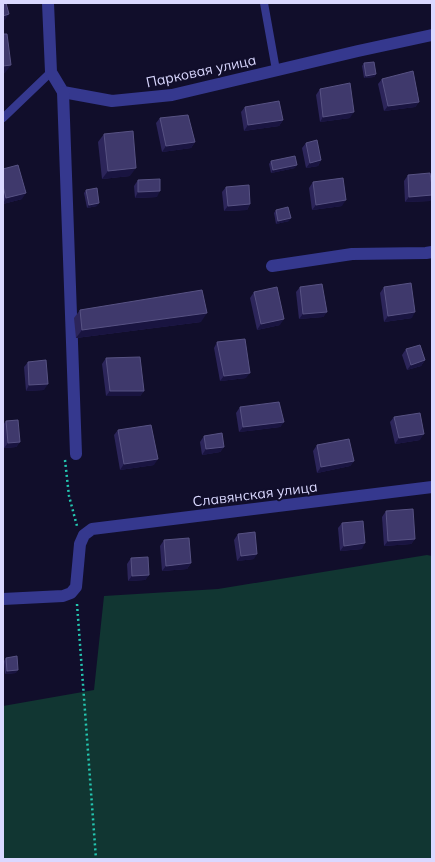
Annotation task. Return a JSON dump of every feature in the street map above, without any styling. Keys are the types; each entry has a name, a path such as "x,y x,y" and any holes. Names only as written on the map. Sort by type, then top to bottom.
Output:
{"street":[{"path":"48,3 52,72 63,92 76,454"},
{"name":"Парковая улица","path":"63,92 112,102 172,95 432,35"},
{"path":"272,266 352,254 432,252"},
{"name":"Славянская улица","path":"82,540 92,529 432,487"},
{"path":"3,599 63,596 71,593 76,588 82,540"}],"lane":[{"path":"264,3 276,70"},
{"path":"3,118 52,72"}],"path":[{"path":"64,459 69,496 76,525 80,531 82,540"},
{"path":"76,588 96,859"}],"green space":[{"path":"427,555 432,556 432,859 3,859 3,706 94,690 104,596 218,589"}],"building":[{"path":"3,3 6,3 9,14 3,16"},
{"path":"3,34 7,34 11,65 3,66"},
{"path":"374,62 376,74 366,76 364,63"},
{"path":"413,71 419,102 388,106 382,79"},
{"path":"350,83 354,112 323,117 320,89"},
{"path":"279,101 283,120 248,125 245,107"},
{"path":"188,115 195,142 166,146 160,118"},
{"path":"133,131 136,168 108,171 104,134"},
{"path":"317,140 321,160 310,163 306,143"},
{"path":"295,156 297,165 273,170 271,161"},
{"path":"18,165 26,193 6,198 3,186 3,169"},
{"path":"430,173 432,195 409,197 408,175"},
{"path":"343,178 346,200 316,205 313,182"},
{"path":"160,179 160,191 138,192 138,180"},
{"path":"249,185 250,204 228,206 226,187"},
{"path":"97,188 99,203 89,205 86,190"},
{"path":"288,207 291,218 278,221 276,210"},
{"path":"411,283 415,312 388,316 384,287"},
{"path":"322,284 327,312 303,314 300,287"},
{"path":"277,287 284,319 261,324 254,292"},
{"path":"202,290 207,313 82,330 80,310"},
{"path":"245,339 250,373 224,376 217,342"},
{"path":"420,345 425,360 411,365 406,349"},
{"path":"140,357 144,391 110,391 106,358"},
{"path":"46,360 48,384 29,385 28,362"},
{"path":"279,402 284,422 243,427 240,407"},
{"path":"420,413 424,434 399,438 394,417"},
{"path":"18,420 20,442 8,443 6,421"},
{"path":"151,425 158,459 124,464 118,430"},
{"path":"222,433 224,447 206,449 204,436"},
{"path":"349,439 354,461 321,467 317,445"},
{"path":"413,509 415,539 388,541 386,511"},
{"path":"363,521 365,543 344,546 342,523"},
{"path":"255,532 257,554 241,556 238,534"},
{"path":"189,538 191,563 166,566 164,540"},
{"path":"148,557 149,575 132,576 131,558"},
{"path":"17,656 18,670 7,671 6,658"}]}
